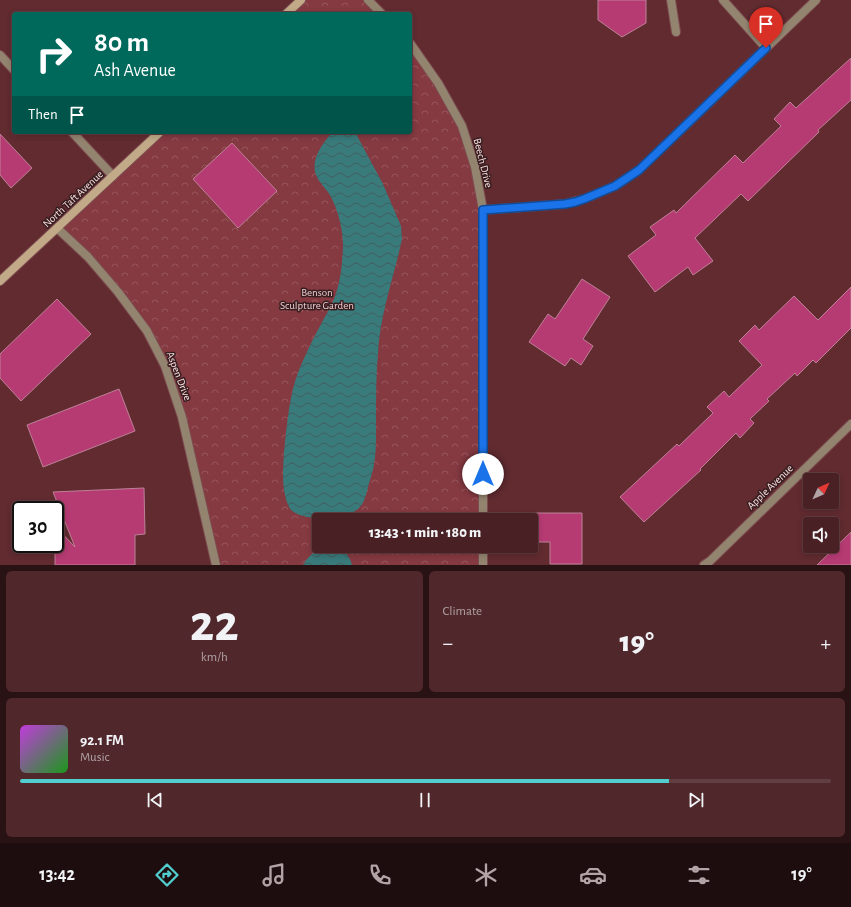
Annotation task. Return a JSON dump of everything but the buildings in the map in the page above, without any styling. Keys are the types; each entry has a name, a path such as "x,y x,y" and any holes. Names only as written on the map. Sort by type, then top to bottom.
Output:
{"main road":[{"path":"288,12 301,0"},
{"name":"North Taft Avenue","path":"0,281 158,134"}],"street":[{"path":"368,0 380,12"},
{"path":"671,0 676,32"},
{"path":"722,0 766,48"},
{"path":"483,210 565,204 584,199 615,186 639,170 816,0"},
{"name":"Beech Drive","path":"412,46 438,83 462,126 475,167 483,210 483,513"},
{"path":"0,55 12,68"},
{"path":"74,134 113,176"},
{"name":"Aspen Drive","path":"57,228 88,257 118,292 146,331 165,366 182,417 216,565"},
{"name":"Apple Avenue","path":"704,565 710,561 851,424"},
{"path":"483,553 483,565"}],"green space":[{"path":"301,0 368,0 380,12 288,12"},
{"name":"Benson Sculpture Garden","path":"412,46 462,126 483,210 483,513 312,513 312,553 483,553 483,565 216,565 165,366 118,292 57,228 158,134 412,134"}],"water":[{"path":"331,134 356,134 383,184 401,226 402,239 384,310 379,338 376,378 376,451 374,466 365,498 359,508 353,512 312,513 312,518 302,516 294,512 289,507 286,500 283,473 287,421 296,380 301,364 334,300 341,272 343,248 340,222 331,197 317,178 315,169 316,157"},
{"path":"314,553 345,553 352,565 303,565 308,557"}],"route":[{"path":"483,474 483,210 565,204 584,199 615,186 639,170 766,48"}]}
